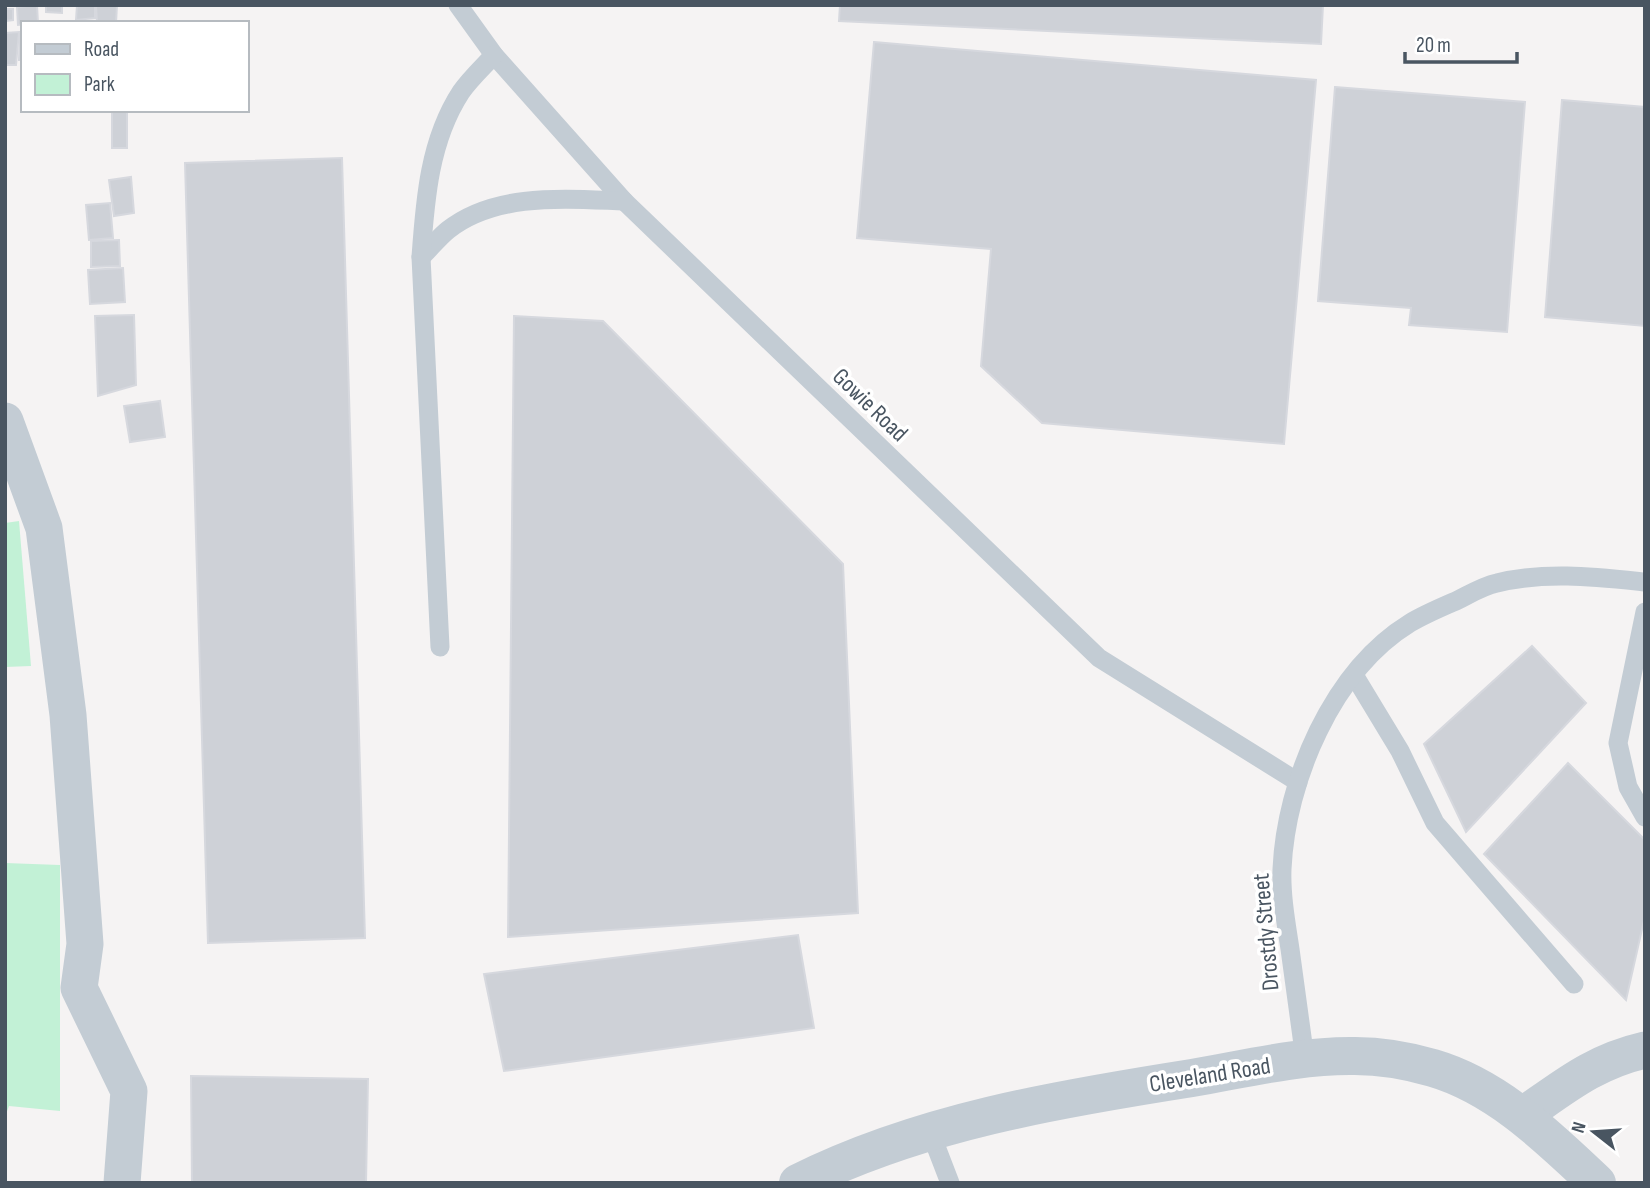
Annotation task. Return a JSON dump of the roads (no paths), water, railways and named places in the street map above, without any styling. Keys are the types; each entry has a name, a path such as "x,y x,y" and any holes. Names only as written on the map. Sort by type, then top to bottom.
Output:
{"street":[{"path":"5,421 44,528 69,729 85,944 79,988 130,1091 122,1183"},
{"path":"1521,1116 1592,1068 1617,1057 1645,1050"},
{"name":"Cleveland Road","path":"798,1183 827,1168 930,1131 1019,1110 1150,1084 1305,1059 1355,1055 1397,1060 1466,1080 1521,1116 1597,1183"}],"lane":[{"name":"Gowie Road","path":"458,5 494,55 624,201 1099,657 1298,782"},
{"path":"440,647 421,257 426,194 432,159 445,122 462,91 494,55"},
{"path":"421,257 449,230 475,214 500,206 570,199 624,201"},
{"name":"Drostdy Street","path":"1305,1059 1286,922 1282,871 1287,824 1298,782 1313,743 1340,692 1371,654 1409,623 1494,583 1579,576 1645,582"},
{"path":"1645,612 1618,743 1628,787 1645,817"},
{"path":"1354,675 1400,751 1435,824 1574,984"},
{"path":"930,1131 950,1183"}]}
